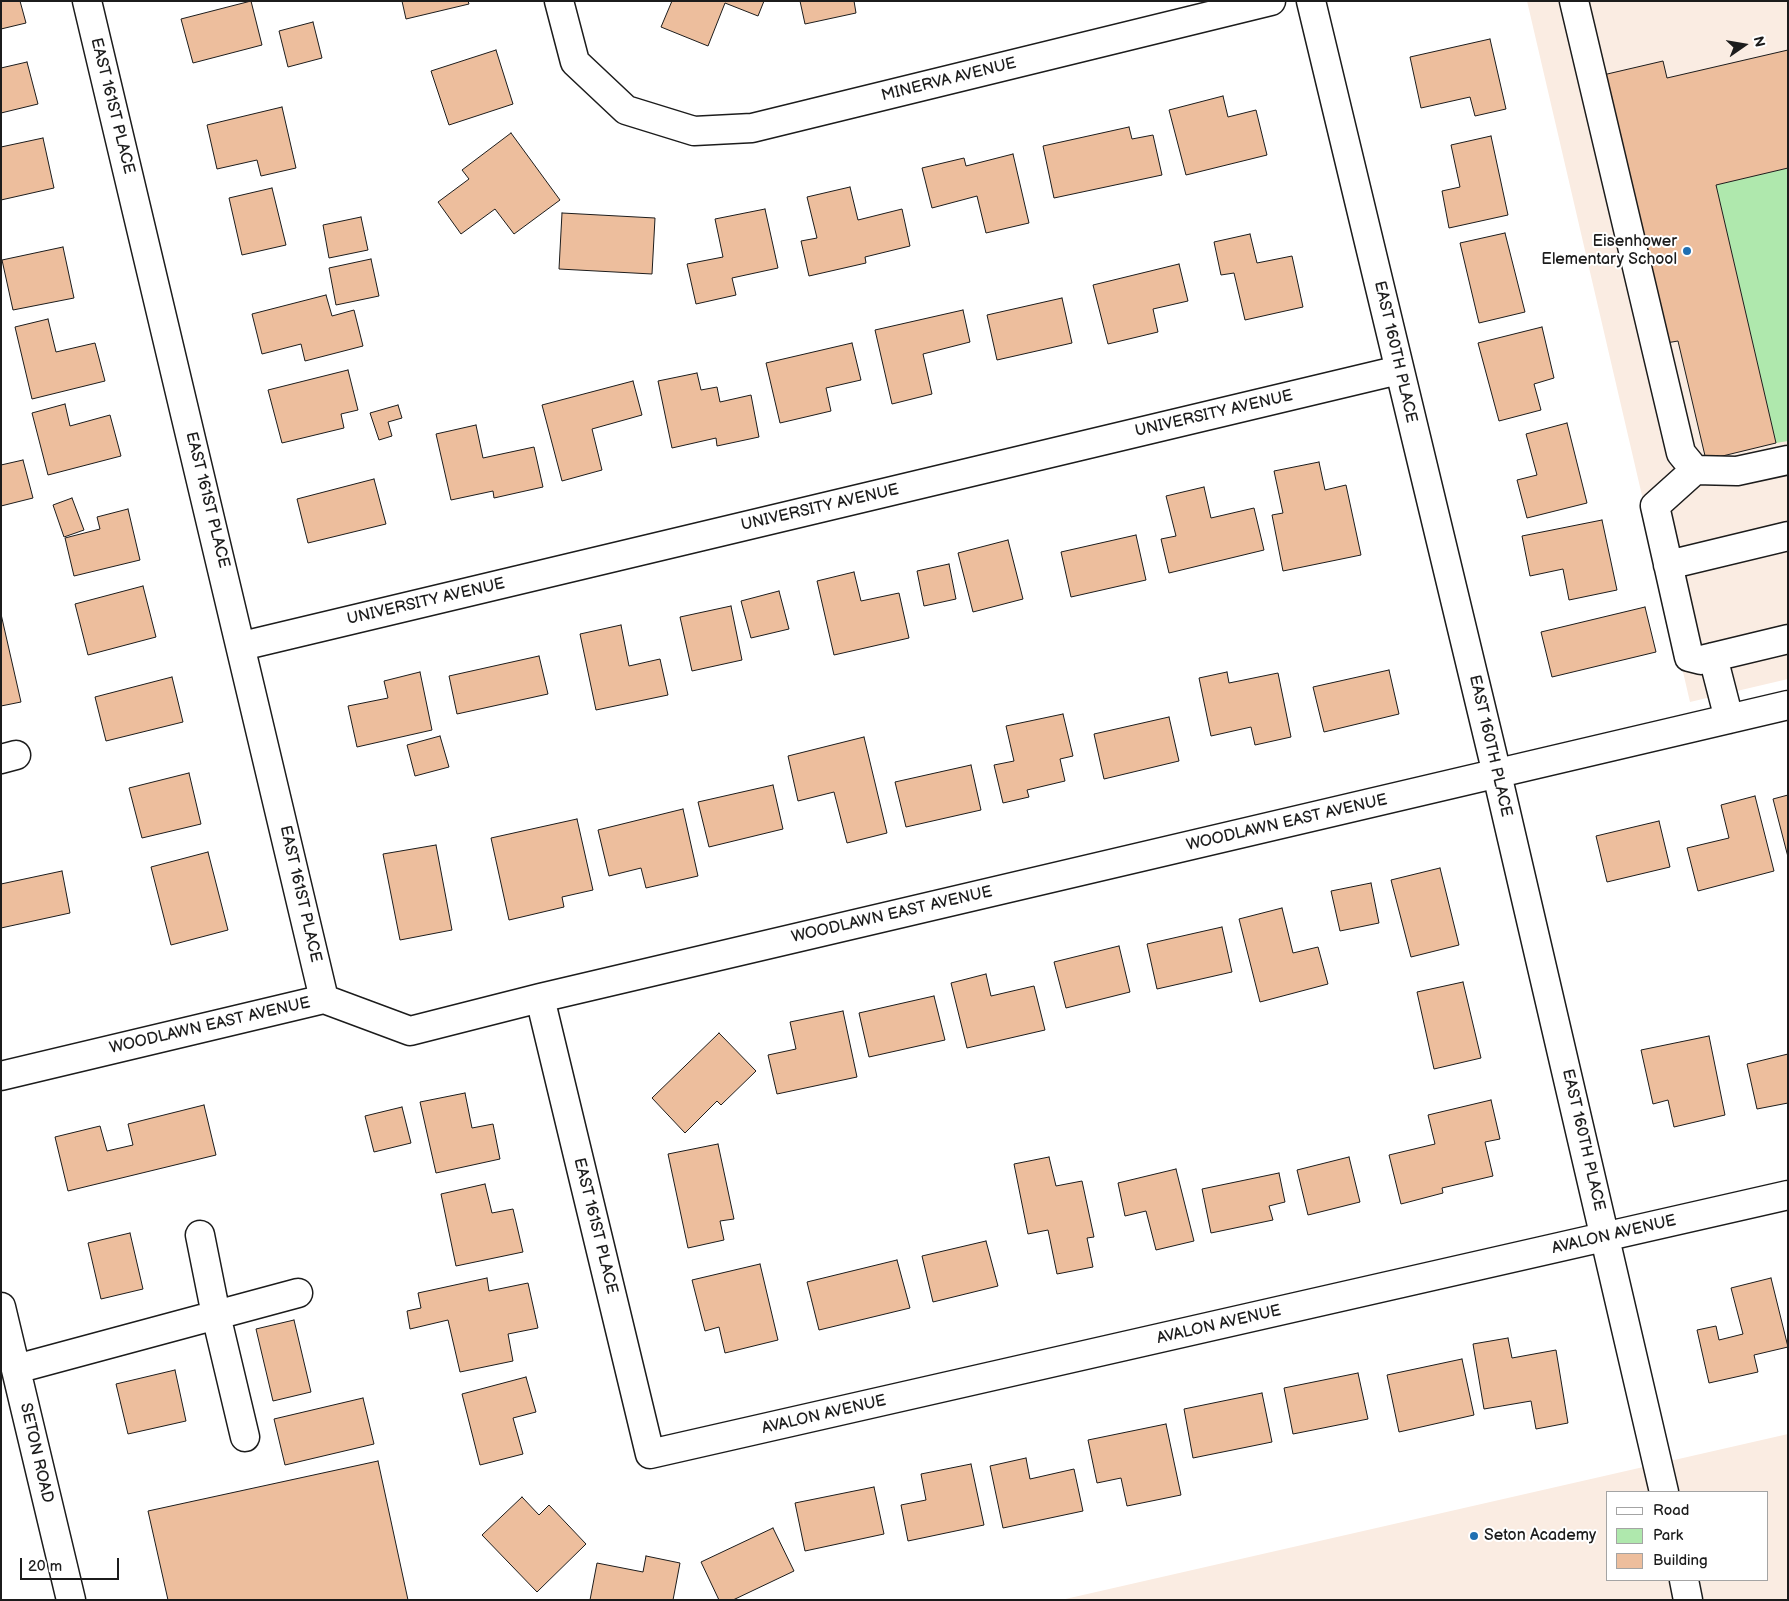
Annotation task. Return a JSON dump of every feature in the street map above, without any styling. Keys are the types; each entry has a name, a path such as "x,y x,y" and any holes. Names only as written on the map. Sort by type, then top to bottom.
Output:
{"street":[{"name":"EAST 161ST PLACE","path":"87,1 242,646 324,999"},
{"name":"MINERVA AVENUE","path":"560,1 575,62 626,110 694,130 752,128 1271,1"},
{"name":"EAST 160TH PLACE","path":"1311,1 1497,774 1664,1491"},
{"path":"1574,1 1688,462"},
{"name":"UNIVERSITY AVENUE","path":"242,646 1399,370"},
{"path":"1688,462 1737,471 1788,460"},
{"path":"1688,462 1654,506 1689,657 1701,660 1788,639"},
{"path":"1668,565 1788,536"},
{"path":"1713,657 1729,719"},
{"name":"WOODLAWN EAST AVENUE","path":"1,1076 324,999 410,1031 540,998 1788,705"},
{"name":"EAST 161ST PLACE","path":"540,998 650,1454"},
{"name":"AVALON AVENUE","path":"650,1454 1788,1195"},
{"path":"200,1235 216,1315 245,1437"},
{"path":"16,1369 298,1293"},
{"name":"SETON ROAD","path":"1,1307 70,1600"},
{"path":"1684,1581 1688,1600"}],"shaded area":[{"name":"Eisenhower Elementary School","path":"1527,1 1788,1 1788,679 1690,702"},
{"name":"Seton Academy","path":"1788,1434 1788,1600 1061,1600"}],"green space":[{"path":"1788,168 1788,441 1776,443 1716,185"}],"building":[{"path":"1,1 20,1 26,23 1,29"},
{"path":"251,1 262,45 193,63 181,19"},
{"path":"402,1 468,1 469,4 406,19"},
{"path":"672,1 764,1 758,16 725,3 708,46 661,27"},
{"path":"800,1 854,1 856,13 805,24"},
{"path":"313,22 322,58 288,67 279,31"},
{"path":"1490,39 1506,109 1475,116 1470,97 1421,108 1410,57"},
{"path":"496,50 513,104 449,125 431,71"},
{"path":"1788,50 1788,168 1716,185 1776,443 1706,460 1678,341 1666,343 1603,75 1663,61 1667,78"},
{"path":"27,62 38,104 1,113 1,68"},
{"path":"1223,96 1228,117 1256,110 1267,155 1186,175 1169,110"},
{"path":"282,107 296,168 261,176 257,160 217,169 207,125"},
{"path":"1129,127 1132,139 1153,135 1162,175 1054,198 1043,146"},
{"path":"511,133 560,200 514,234 495,209 461,234 438,202 469,179 462,170"},
{"path":"1491,136 1508,215 1449,228 1442,191 1460,187 1451,145"},
{"path":"43,138 54,188 1,200 1,147"},
{"path":"1013,154 1029,223 986,233 977,196 932,208 922,168 964,158 966,166"},
{"path":"850,187 858,220 902,209 910,246 865,257 866,263 809,276 801,241 817,238 807,197"},
{"path":"272,188 286,245 242,255 229,198"},
{"path":"765,209 778,268 732,278 736,295 696,304 687,264 723,257 715,219"},
{"path":"562,213 655,218 652,274 559,269"},
{"path":"361,217 368,250 329,258 323,225"},
{"path":"1505,233 1525,312 1479,323 1460,243"},
{"path":"1250,234 1257,263 1292,256 1303,307 1245,320 1234,273 1221,275 1214,242"},
{"path":"63,247 74,298 13,310 2,260"},
{"path":"371,259 379,296 336,305 329,268"},
{"path":"1179,264 1188,301 1153,309 1158,332 1108,344 1093,285"},
{"path":"326,295 332,316 354,310 363,346 305,361 301,344 262,354 252,314"},
{"path":"1062,298 1072,343 997,360 987,315"},
{"path":"963,310 970,342 923,354 932,394 892,404 875,330"},
{"path":"48,319 56,352 95,343 105,381 32,399 15,327"},
{"path":"1542,327 1554,378 1534,384 1541,410 1499,421 1478,343"},
{"path":"852,343 861,380 826,388 831,411 780,423 766,363"},
{"path":"348,370 358,410 341,414 344,428 282,443 268,390"},
{"path":"697,373 701,390 717,387 720,402 751,395 759,437 717,446 716,438 672,448 658,381"},
{"path":"633,381 642,415 592,429 602,470 562,481 542,405"},
{"path":"65,404 70,426 110,415 121,456 48,475 32,413"},
{"path":"398,405 402,418 388,422 392,436 379,440 370,413"},
{"path":"1567,423 1587,503 1527,518 1517,480 1537,475 1526,434"},
{"path":"476,425 483,458 534,447 543,487 494,498 493,491 451,500 436,434"},
{"path":"23,460 33,498 1,506 1,465"},
{"path":"1319,462 1325,490 1346,485 1361,555 1283,571 1272,515 1283,513 1274,471"},
{"path":"374,479 386,524 308,543 297,499"},
{"path":"1204,487 1211,518 1254,508 1264,550 1169,573 1161,539 1176,536 1166,496"},
{"path":"72,498 84,530 64,537 53,505"},
{"path":"128,509 140,560 74,576 65,538 100,529 97,517"},
{"path":"1602,520 1617,590 1569,600 1563,569 1530,576 1522,536"},
{"path":"1136,535 1146,580 1071,597 1061,552"},
{"path":"1008,540 1023,599 973,612 958,553"},
{"path":"949,564 956,599 924,606 917,571"},
{"path":"854,572 861,601 899,593 909,638 834,655 817,581"},
{"path":"143,586 156,637 88,655 75,604"},
{"path":"779,591 789,629 751,638 741,601"},
{"path":"731,606 742,660 692,671 680,617"},
{"path":"1645,607 1656,652 1552,677 1541,632"},
{"path":"1,614 21,702 1,706"},
{"path":"621,625 629,666 660,659 668,695 596,710 580,634"},
{"path":"539,656 548,694 457,714 449,676"},
{"path":"1389,670 1399,714 1324,732 1313,687"},
{"path":"420,672 432,730 357,747 348,706 388,698 384,681"},
{"path":"1227,672 1229,683 1278,673 1291,737 1255,745 1251,727 1211,736 1199,678"},
{"path":"172,677 183,722 106,741 95,697"},
{"path":"1063,714 1073,756 1060,759 1065,781 1027,790 1029,797 1003,803 994,765 1014,761 1006,726"},
{"path":"1169,717 1179,761 1104,779 1094,734"},
{"path":"440,736 449,767 415,776 407,745"},
{"path":"864,737 887,833 847,843 834,792 798,801 788,756"},
{"path":"971,765 981,810 906,827 895,782"},
{"path":"189,773 201,824 142,838 129,788"},
{"path":"773,785 783,829 709,847 698,802"},
{"path":"1788,795 1788,857 1773,799"},
{"path":"1755,796 1774,871 1698,891 1687,848 1729,838 1721,805"},
{"path":"683,809 698,876 646,888 641,868 609,876 598,830"},
{"path":"577,819 593,890 562,897 564,907 509,920 491,838"},
{"path":"1659,821 1670,867 1607,882 1596,836"},
{"path":"436,845 452,930 400,940 383,854"},
{"path":"208,852 228,930 171,945 151,867"},
{"path":"1440,868 1459,945 1411,957 1391,880"},
{"path":"62,871 70,913 1,928 1,884"},
{"path":"1371,883 1379,923 1340,931 1331,891"},
{"path":"1282,908 1293,953 1318,947 1328,984 1260,1002 1239,919"},
{"path":"1222,927 1232,972 1157,989 1147,944"},
{"path":"1119,946 1130,992 1066,1008 1054,962"},
{"path":"986,974 991,996 1034,986 1045,1030 967,1048 951,983"},
{"path":"1463,982 1481,1058 1434,1069 1417,992"},
{"path":"934,996 945,1040 869,1057 859,1013"},
{"path":"843,1011 857,1077 777,1094 768,1055 796,1049 790,1022"},
{"path":"719,1033 756,1071 721,1105 717,1101 685,1133 652,1098"},
{"path":"1709,1036 1725,1115 1674,1127 1668,1100 1653,1104 1641,1050"},
{"path":"1788,1054 1788,1103 1757,1109 1747,1064"},
{"path":"465,1093 472,1128 493,1124 500,1159 436,1173 420,1102"},
{"path":"1491,1100 1500,1139 1485,1142 1493,1176 1442,1188 1443,1193 1401,1204 1389,1155 1435,1144 1428,1115"},
{"path":"204,1105 216,1155 68,1191 55,1137 100,1126 107,1151 133,1145 128,1124"},
{"path":"402,1107 411,1143 374,1152 365,1116"},
{"path":"718,1144 734,1219 720,1221 724,1240 688,1248 668,1154"},
{"path":"1049,1157 1056,1186 1082,1181 1094,1237 1087,1238 1093,1267 1057,1274 1048,1230 1028,1234 1014,1164"},
{"path":"1349,1157 1360,1202 1308,1215 1297,1170"},
{"path":"1176,1169 1194,1241 1156,1250 1146,1211 1125,1216 1118,1183"},
{"path":"1279,1173 1285,1202 1269,1206 1273,1220 1211,1233 1202,1189"},
{"path":"485,1184 492,1213 513,1209 523,1252 456,1266 441,1194"},
{"path":"130,1233 143,1289 101,1299 88,1243"},
{"path":"986,1241 998,1286 933,1302 922,1256"},
{"path":"897,1260 910,1308 819,1330 807,1282"},
{"path":"760,1264 778,1340 725,1353 719,1327 705,1331 692,1280"},
{"path":"487,1278 489,1291 528,1283 538,1328 508,1334 513,1361 460,1372 448,1320 410,1329 407,1311 421,1308 418,1293"},
{"path":"1771,1278 1788,1347 1754,1355 1758,1372 1709,1383 1697,1330 1716,1326 1719,1340 1743,1334 1731,1288"},
{"path":"294,1320 311,1392 273,1401 256,1329"},
{"path":"1508,1338 1512,1358 1556,1350 1568,1423 1536,1429 1531,1401 1484,1409 1473,1344"},
{"path":"1462,1359 1474,1415 1399,1432 1387,1375"},
{"path":"175,1370 186,1421 128,1434 116,1384"},
{"path":"1358,1373 1368,1419 1293,1434 1284,1388"},
{"path":"526,1377 536,1412 513,1418 523,1454 480,1465 462,1394"},
{"path":"1262,1393 1272,1442 1193,1458 1184,1409"},
{"path":"363,1398 374,1444 285,1465 274,1419"},
{"path":"1166,1424 1181,1495 1127,1506 1121,1478 1097,1483 1088,1440"},
{"path":"1026,1458 1030,1479 1074,1469 1083,1511 1003,1528 990,1466"},
{"path":"378,1461 408,1600 168,1600 148,1511"},
{"path":"971,1464 984,1525 908,1541 901,1505 926,1500 921,1474"},
{"path":"874,1487 884,1534 805,1551 795,1503"},
{"path":"522,1497 539,1515 549,1505 586,1544 537,1592 482,1535"},
{"path":"773,1528 794,1571 733,1600 719,1600 701,1562"},
{"path":"646,1556 680,1563 673,1600 590,1600 597,1563 643,1572"}],"place":[{"name":"Eisenhower Elementary School","path":"1687,251"},
{"name":"Seton Academy","path":"1474,1536"}]}
